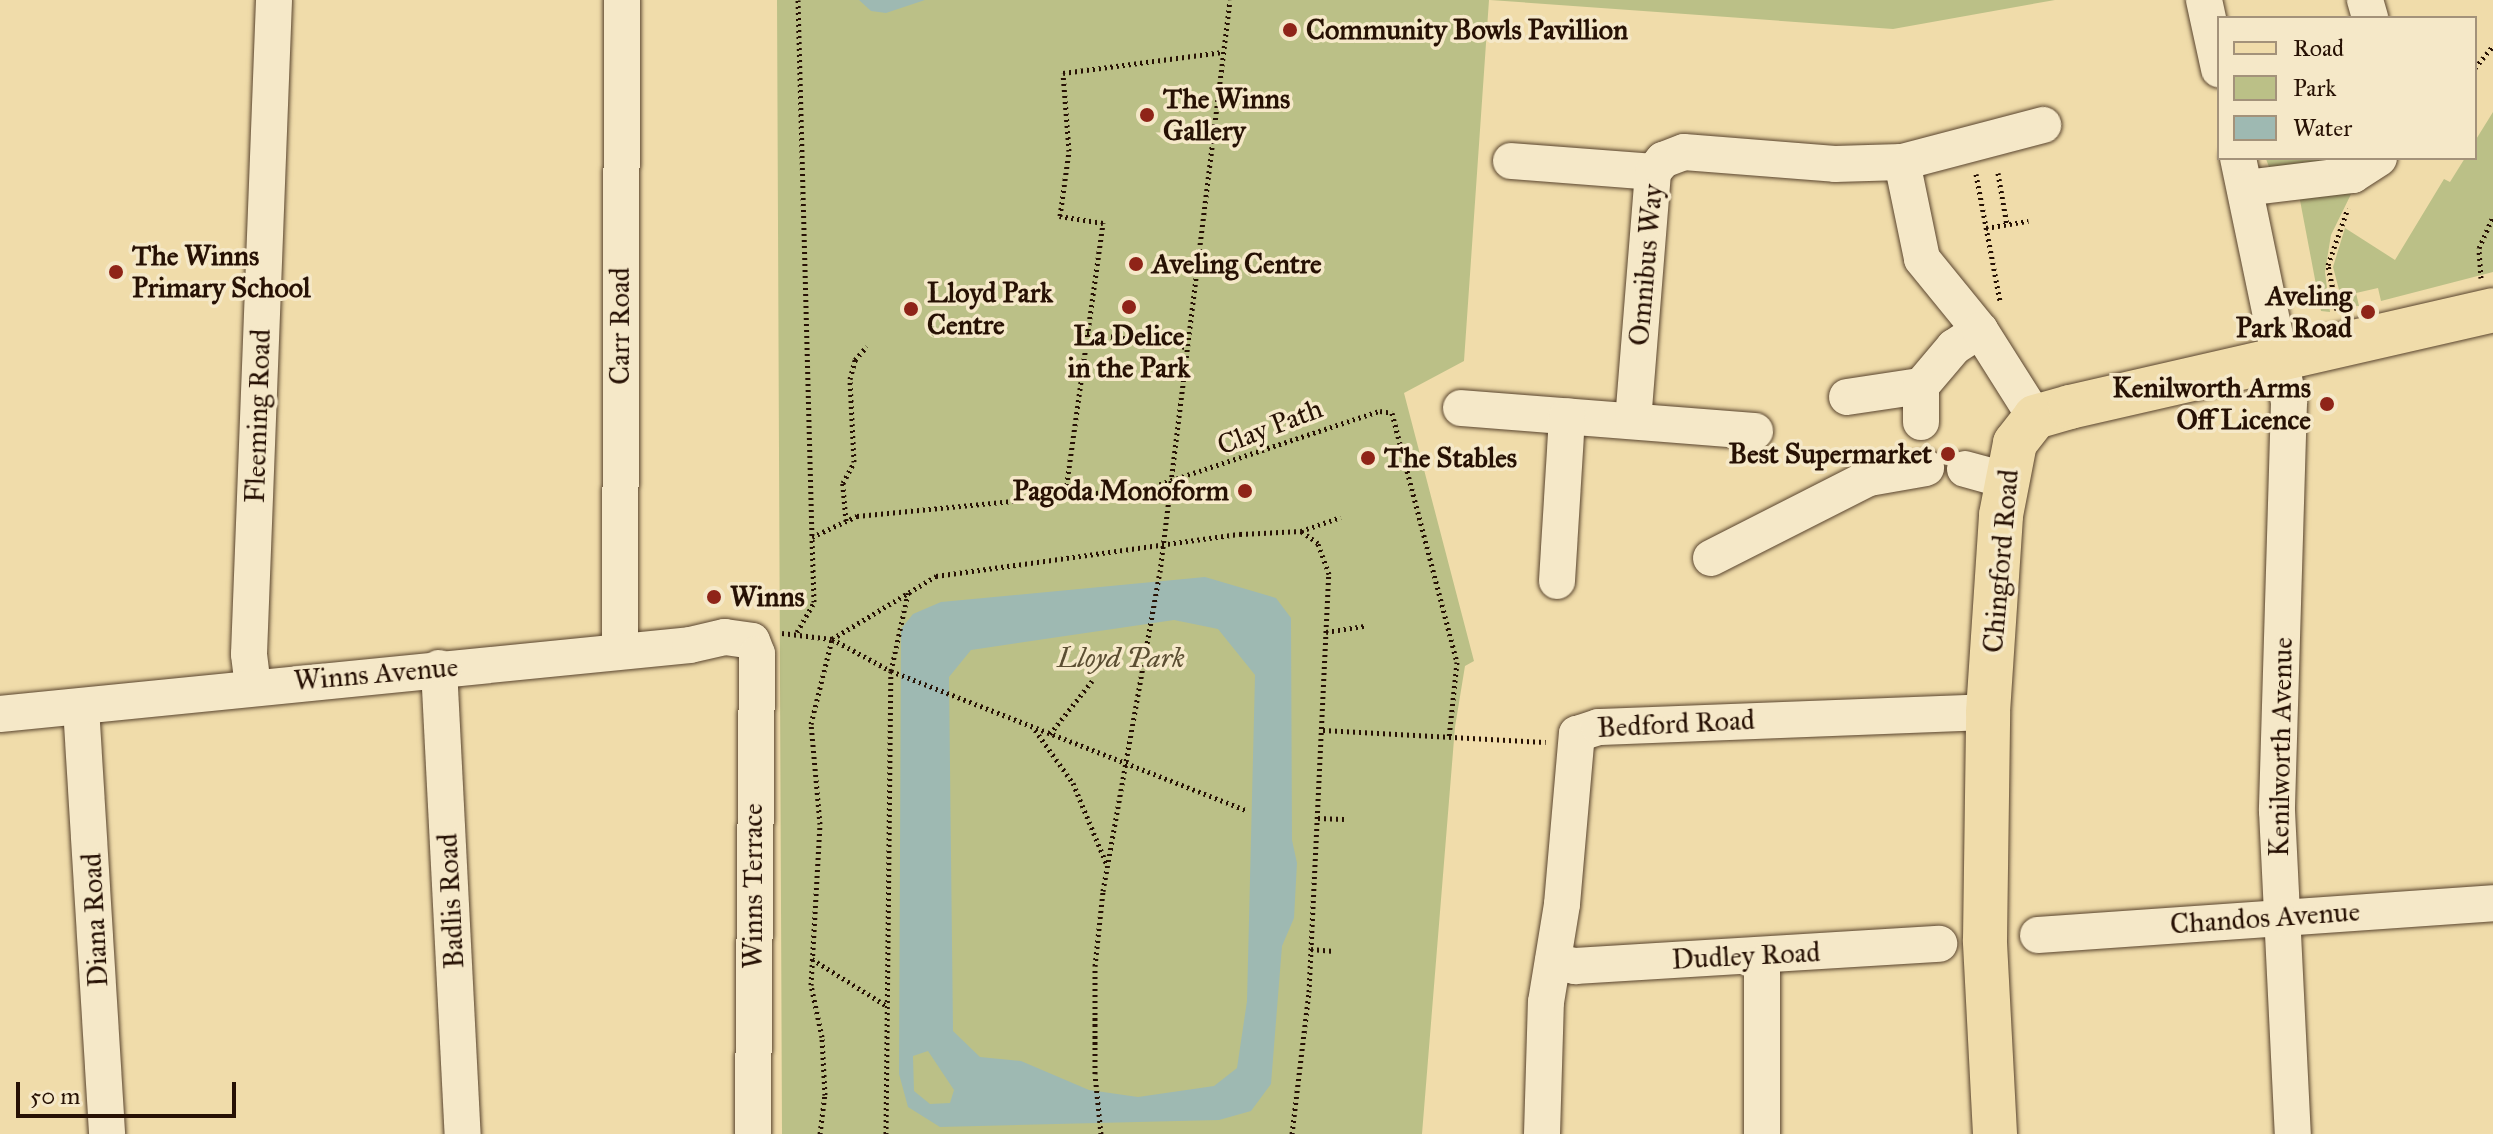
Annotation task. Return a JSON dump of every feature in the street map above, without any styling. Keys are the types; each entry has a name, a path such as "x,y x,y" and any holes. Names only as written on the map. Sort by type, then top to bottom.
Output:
{"main road":[{"path":"2035,417 2280,361 2488,296"},
{"name":"Chingford Road","path":"1995,1134 1985,940 1988,712 1985,474 2035,417"}],"street":[{"name":"Fleeming Road","path":"253,687 250,639 274,0"},
{"name":"Carr Road","path":"620,651 622,0"},
{"path":"2204,0 2217,60"},
{"name":"Omnibus Way","path":"1633,421 1653,172 1663,160 1684,152 1835,164 1902,162 1970,141 2043,125"},
{"path":"1511,161 1653,172"},
{"path":"1902,162 1922,259 1992,323 2035,417"},
{"path":"2280,361 2241,173 2353,175 2375,162"},
{"path":"1921,422 1921,386 1954,347 1992,323"},
{"name":"Kenilworth Avenue","path":"2280,361 2289,402 2277,811 2293,1134"},
{"path":"1847,397 1921,386"},
{"path":"1461,408 1755,431"},
{"path":"1557,581 1567,416"},
{"path":"1711,558 1883,474 1926,468"},
{"name":"Winns Avenue","path":"0,714 707,643 738,636 752,641"},
{"name":"Winns Terrace","path":"752,641 757,654 753,1134"},
{"name":"Badlis Road","path":"439,668 463,1134"},
{"name":"Diana Road","path":"81,707 107,1134"},
{"name":"Bedford Road","path":"1542,1134 1572,745 1585,729 1988,712"},
{"name":"Chandos Avenue","path":"2038,935 2493,903"},
{"name":"Dudley Road","path":"1553,961 1575,966 1939,944"},
{"path":"1762,955 1762,1134"}],"path":[{"path":"798,0 814,602 797,632 832,639 894,672 952,696 1246,810"},
{"path":"1101,1134 1095,966 1107,866 1159,580 1230,0"},
{"path":"2477,66 2493,46"},
{"path":"1065,497 1103,223 1060,216 1069,151 1063,73 1223,52"},
{"path":"1970,141 1986,228 1992,323"},
{"path":"2337,314 2328,265 2335,239 2375,162"},
{"path":"1998,173 2007,225"},
{"path":"2488,296 2479,248 2493,217"},
{"path":"1986,228 2028,221"},
{"path":"1087,333 1186,347"},
{"path":"846,521 843,483 854,462 850,379 855,360 867,346"},
{"name":"Clay Path","path":"812,537 846,521 1170,482 1215,470 1320,428 1380,411 1392,413 1457,662 1449,738"},
{"path":"820,1134 825,1095 811,959 820,824 811,724 832,639 936,576 1240,534 1301,531 1341,517"},
{"path":"1292,1134 1311,949 1326,632 1326,557 1301,531"},
{"path":"886,1134 894,672 908,592"},
{"path":"1326,632 1365,626"},
{"path":"1050,734 1092,681"},
{"path":"1034,728 1073,783 1107,866"},
{"path":"1323,730 1572,745"},
{"path":"1318,818 1344,819"},
{"path":"1311,949 1334,951"},
{"path":"811,959 887,1006"}],"green space":[{"name":"Lloyd Park","path":"777,0 1489,0 1464,361 1404,393 1474,661 1465,666 1455,727 1422,1134 782,1134"},
{"path":"1490,0 2055,0 1893,29"},
{"path":"2493,112 2493,272 2381,301 2378,288 2356,293 2359,306 2343,305 2333,267 2345,228 2395,260 2444,179 2450,182 2464,160 2477,160 2477,138"},
{"path":"2266,160 2347,160 2271,172"},
{"path":"2355,186 2331,235 2325,272 2330,312 2321,311 2299,195"}],"water":[{"path":"859,0 925,0 886,13 871,11"},
{"path":"1205,577 1276,598 1291,618 1292,840 1297,863 1294,918 1282,946 1271,1084 1251,1111 1219,1120 940,1127 908,1107 899,1074 901,629 913,614 941,602","holes":["1174,620 1218,629 1255,675 1247,1001 1237,1068 1214,1086 1138,1097 1089,1090 1021,1061 980,1057 953,1031 949,677 971,650","928,1051 954,1090 950,1103 930,1104 914,1091 913,1056"]}],"place":[{"name":"Community Bowls Pavillion","path":"1290,30"},
{"name":"The Winns Gallery","path":"1147,115"},
{"name":"Aveling Centre","path":"1136,264"},
{"name":"The Winns Primary School","path":"116,272"},
{"name":"La Delice in the Park","path":"1129,307"},
{"name":"Lloyd Park Centre","path":"911,309"},
{"name":"Aveling Park Road","path":"2368,312"},
{"name":"Kenilworth Arms Off Licence","path":"2327,404"},
{"name":"Best Supermarket","path":"1948,454"},
{"name":"The Stables","path":"1368,458"},
{"name":"Pagoda Monoform","path":"1245,491"},
{"name":"Winns","path":"714,597"}]}
